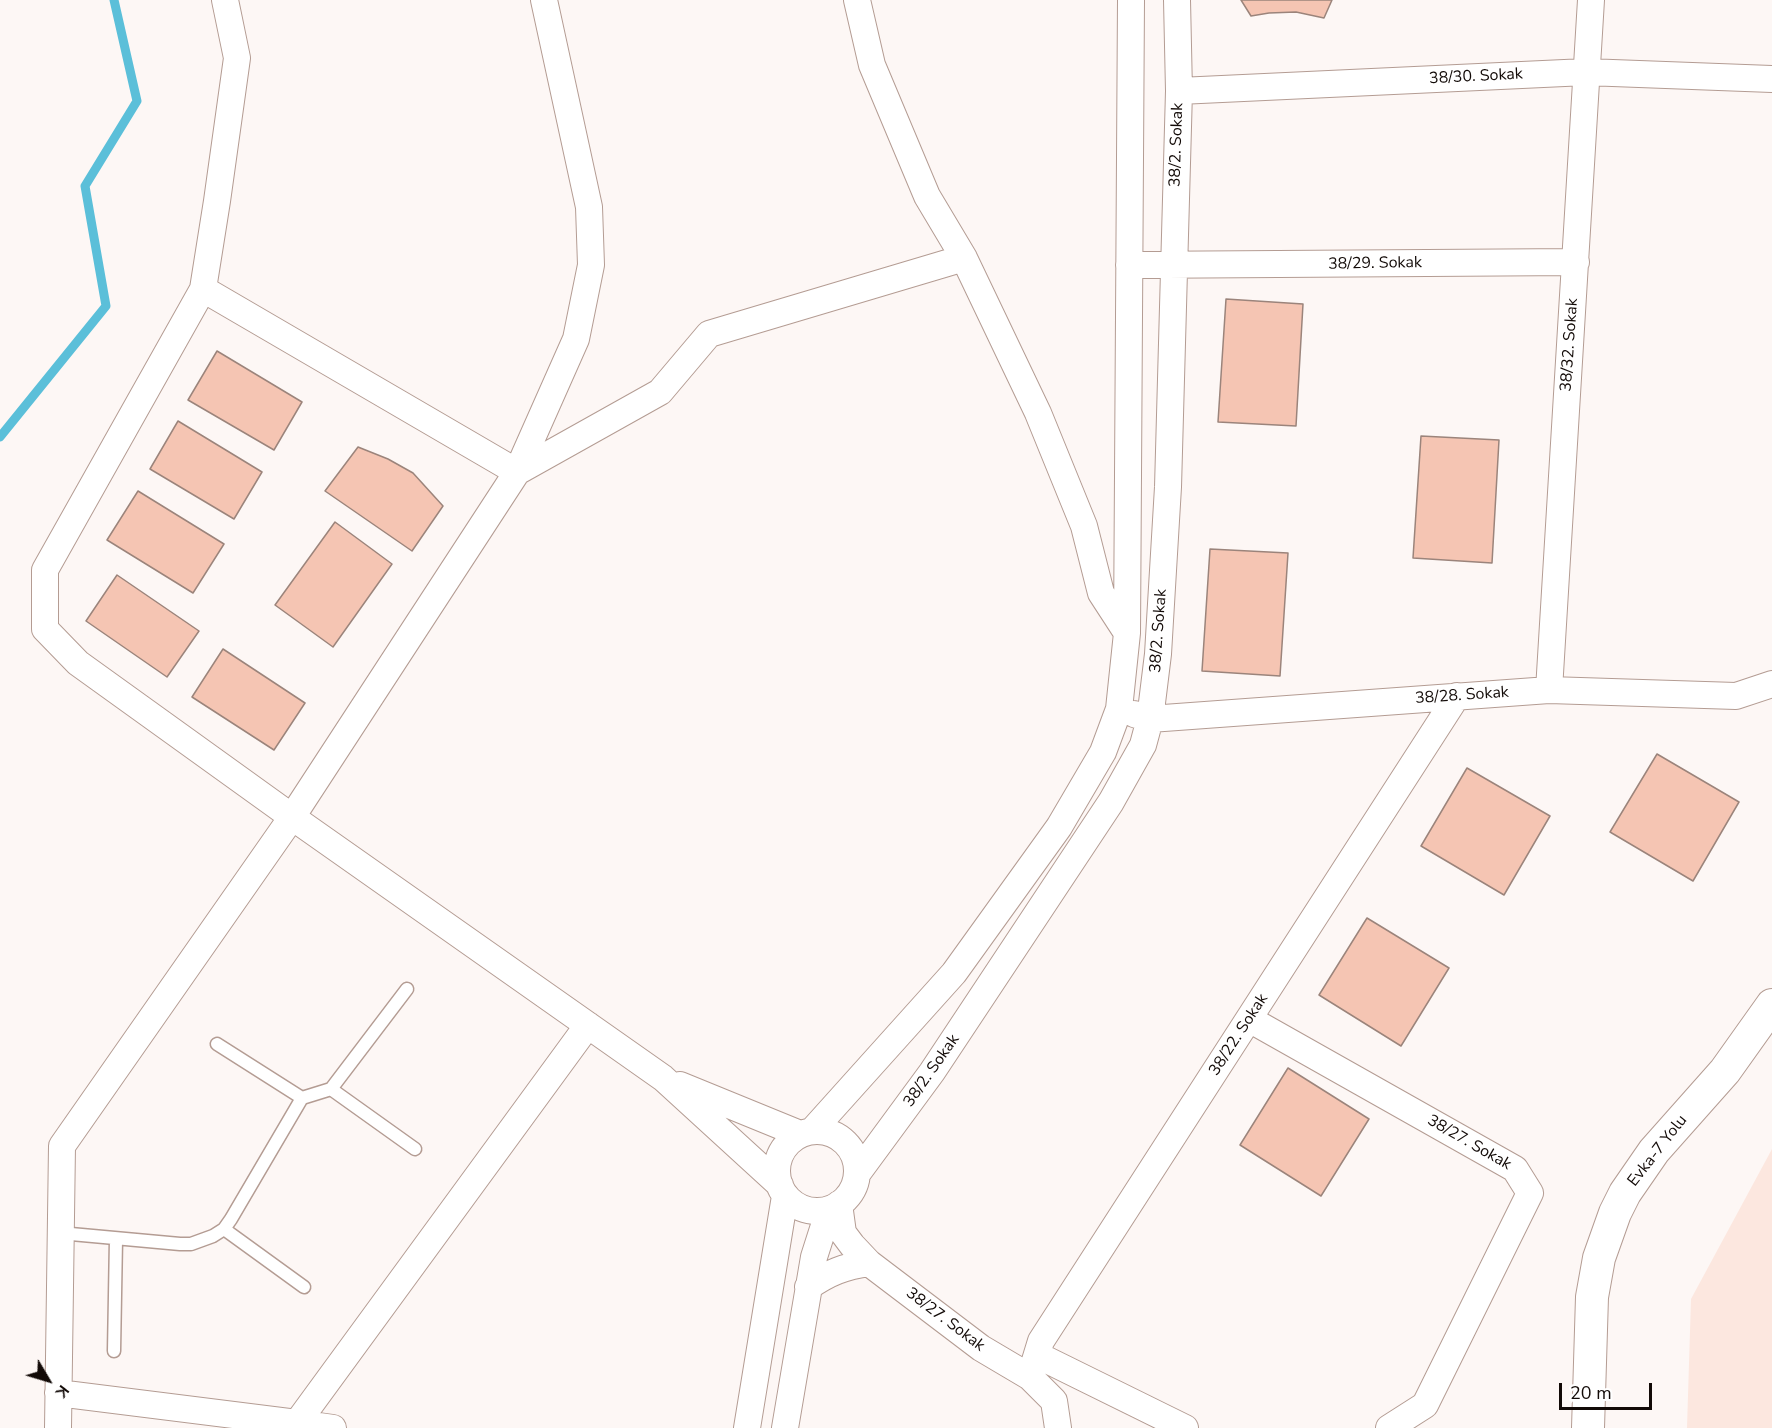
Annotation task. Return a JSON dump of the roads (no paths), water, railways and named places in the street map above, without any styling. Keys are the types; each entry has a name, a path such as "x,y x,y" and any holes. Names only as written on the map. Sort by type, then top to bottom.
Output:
{"street":[{"path":"225,0 237,58 202,289 45,570 45,629 78,663 663,1078 782,1190 794,1204 817,1212 834,1207 848,1197 855,1186 857,1162 845,1142 824,1131 806,1133 790,1141 778,1161 777,1173 782,1190 747,1428"},
{"path":"58,1428 62,1146 292,817 517,472 576,339 591,265 589,207 544,0"},
{"path":"857,0 872,65 927,196 964,258 1038,413 1084,526 1101,593 1127,633"},
{"name":"38/2. Sokak","path":"806,1133 954,973 1059,827 1102,752 1119,709 1127,633 1131,0"},
{"name":"38/2. Sokak","path":"857,1174 939,1062 1111,802 1143,745 1150,718 1158,654 1169,462 1179,91 1177,0"},
{"name":"38/32. Sokak","path":"1549,690 1591,0"},
{"name":"38/30. Sokak","path":"1179,91 1586,72 1772,79"},
{"path":"517,472 660,392 709,334 964,258"},
{"name":"38/29. Sokak","path":"1130,265 1576,262"},
{"path":"202,289 517,472"},
{"path":"1128,461 1169,462"},
{"name":"38/28. Sokak","path":"1150,718 1549,690 1736,696 1772,684"},
{"name":"38/22. Sokak","path":"1033,1366 1041,1341 1457,696"},
{"path":"1119,709 1150,718"},
{"name":"Evka-7 Yolu","path":"1588,1428 1592,1297 1599,1258 1614,1213 1654,1151 1725,1071 1772,1005"},
{"name":"38/27. Sokak","path":"1249,1019 1515,1168 1530,1193 1425,1405 1389,1428"},
{"path":"294,1426 588,1025"},
{"path":"663,1078 806,1133"},
{"path":"784,1428 814,1257 834,1207"},
{"name":"38/27. Sokak","path":"834,1207 843,1233 870,1263 981,1348 1033,1366 1185,1428"},
{"path":"808,1287 834,1271 851,1265 870,1263"},
{"name":"38/27. Sokak","path":"1033,1366 1054,1401 1058,1428"},
{"path":"58,1394 294,1426 333,1428"}],"lane":[{"path":"60,1233 192,1244 203,1241 224,1228 302,1098 331,1089 407,989"},
{"path":"217,1044 302,1098"},
{"path":"331,1089 415,1149"},
{"path":"224,1228 304,1287"},
{"path":"114,1351 116,1239"}],"waterway":[{"path":"0,437 106,306 85,186 137,101 114,0"}]}
